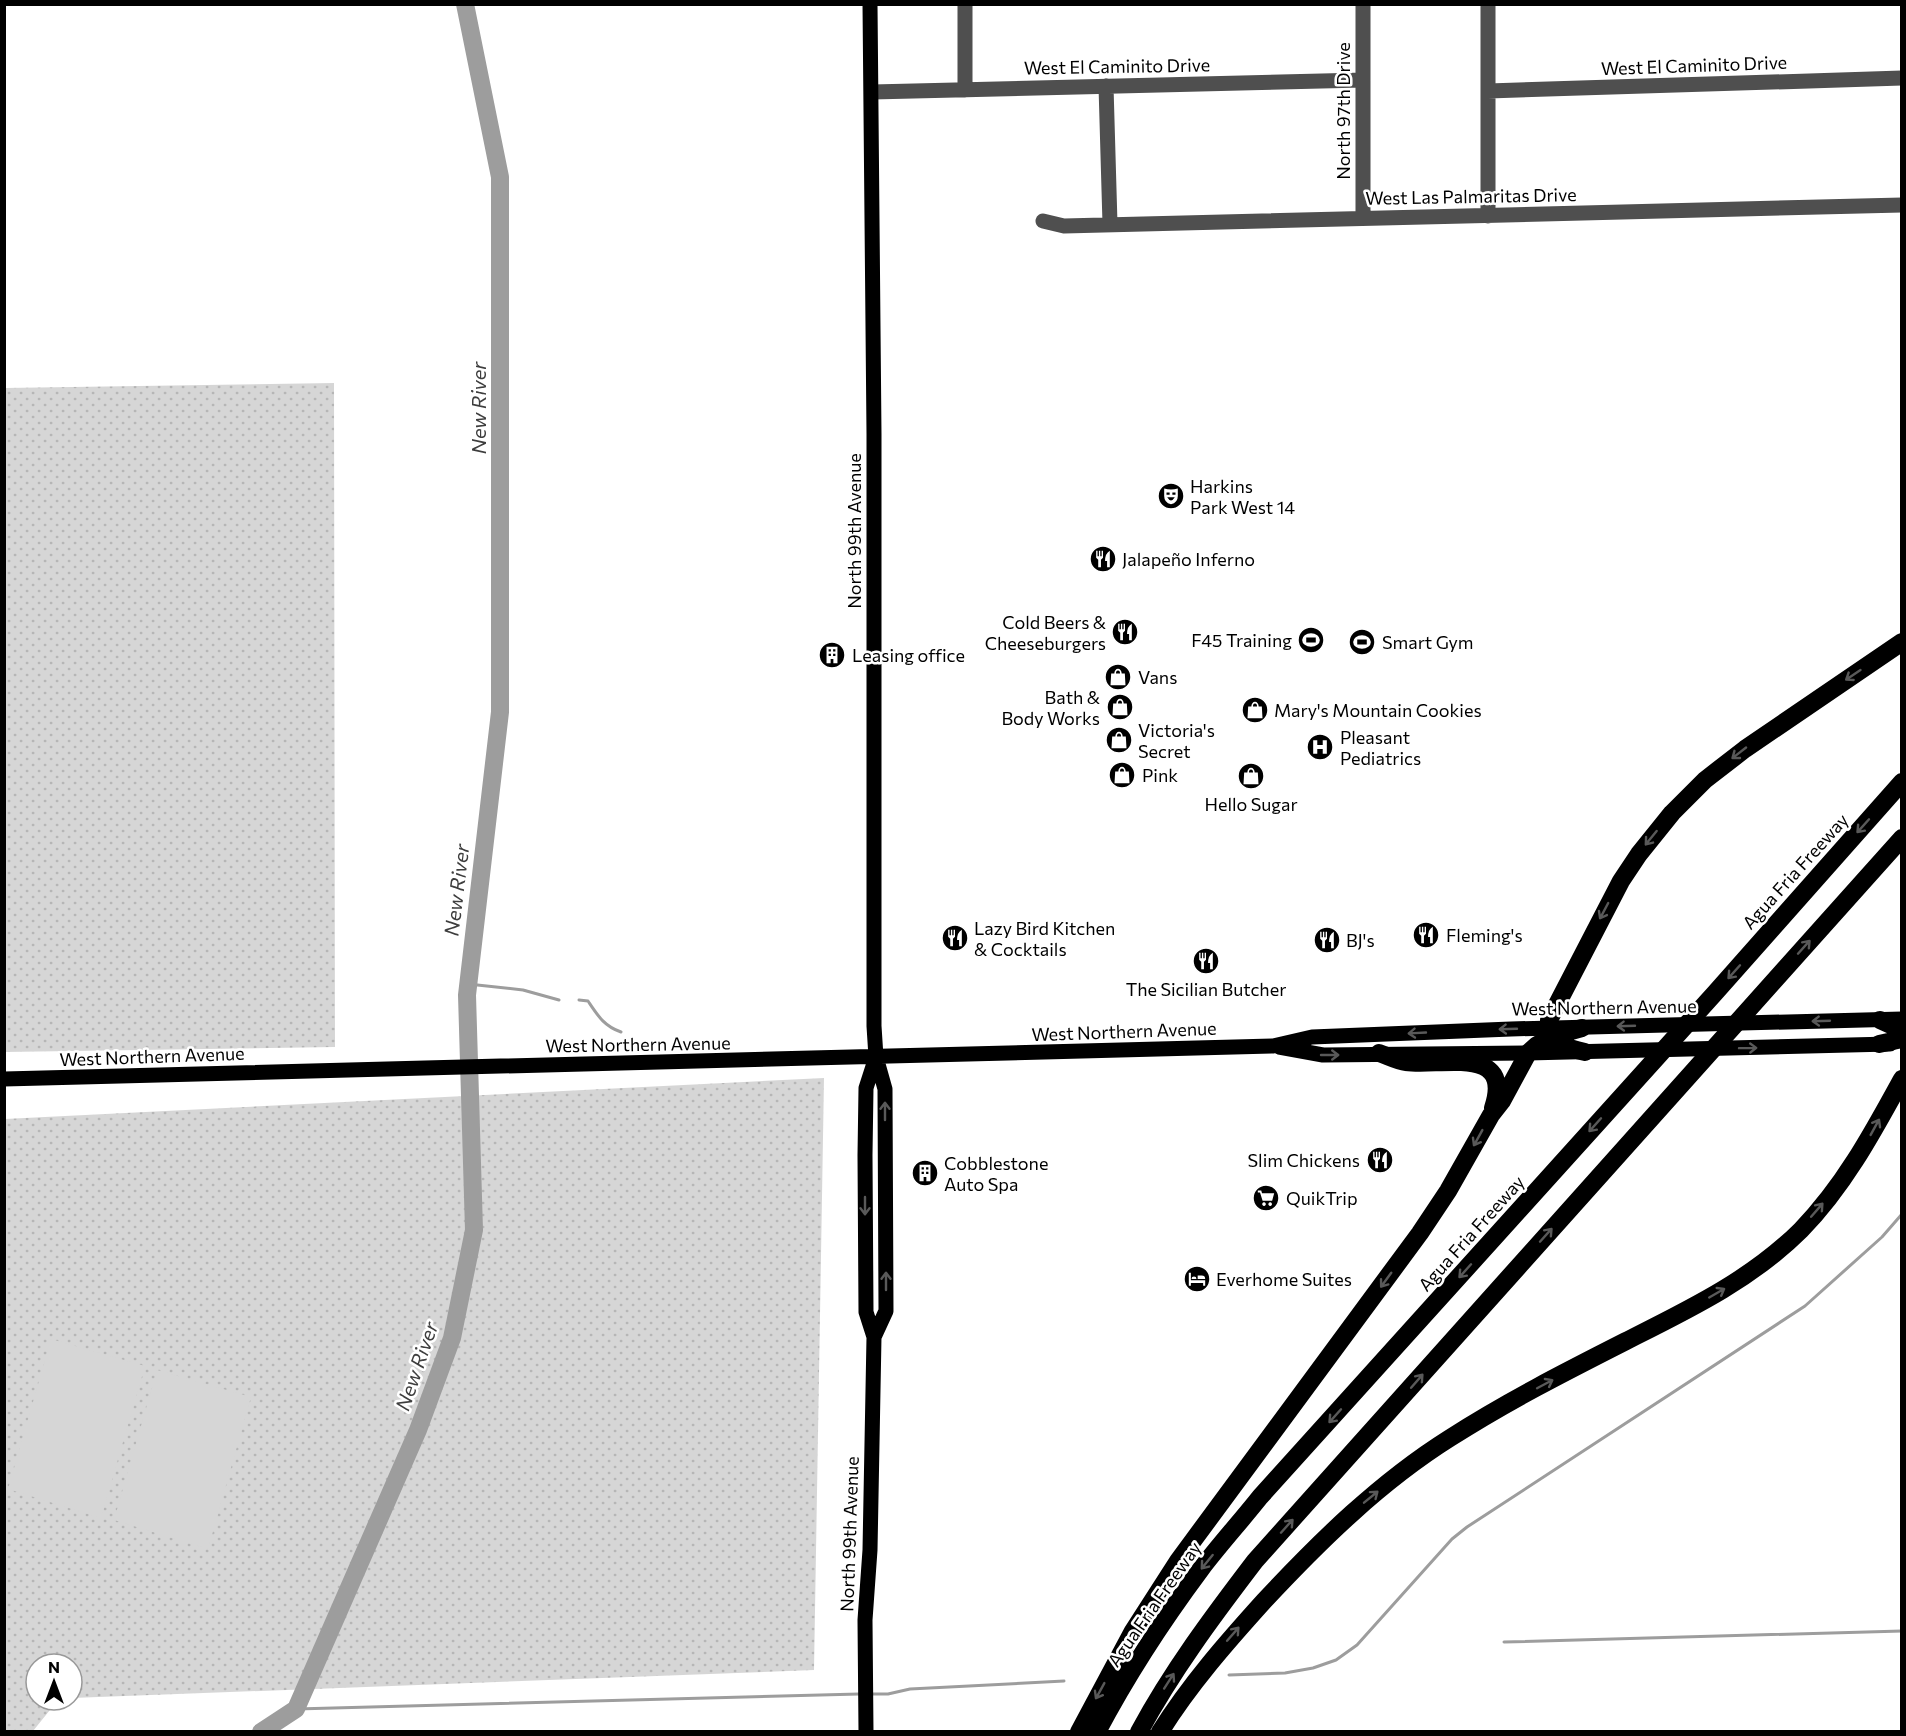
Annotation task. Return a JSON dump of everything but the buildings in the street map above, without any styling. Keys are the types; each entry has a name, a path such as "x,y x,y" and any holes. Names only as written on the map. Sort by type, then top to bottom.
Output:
{"highway":[{"path":"1585,1052 1564,1046 1551,1032 1549,1020 1558,998 1620,881 1639,854 1672,813 1706,780 1744,749 1902,642"},
{"name":"Agua Fria Freeway","path":"1097,1731 1143,1654 1203,1567 1260,1497 1715,993 1902,782"},
{"path":"1139,1731 1185,1658 1255,1561 1902,838"},
{"path":"1880,1020 1902,1030"},
{"path":"1079,1731 1133,1631 1178,1562 1420,1233 1502,1101 1528,1053 1551,1032 1582,1028"},
{"path":"1879,1044 1902,1041"},
{"path":"1379,1053 1405,1062 1471,1062 1484,1066 1493,1073 1497,1084 1496,1100 1491,1116"},
{"path":"1160,1731 1232,1635 1295,1567 1360,1506 1416,1460 1493,1411 1686,1311 1742,1278 1785,1244 1802,1229 1847,1174 1902,1079"}],"main road":[{"name":"North 99th Avenue","path":"866,1726 866,1620 870,1550 874,1337 866,1312 866,1088 876,1057 870,4"},
{"name":"West Northern Avenue","path":"1582,1028 1902,1019"},
{"name":"West Northern Avenue","path":"4,1079 1273,1046 1312,1037 1551,1032"},
{"name":"West Northern Avenue","path":"1273,1046 1323,1056 1879,1044"}],"street":[{"path":"965,4 965,90"},
{"name":"North 97th Drive","path":"1363,4 1363,218"},
{"path":"1488,4 1488,216"},
{"name":"West El Caminito Drive","path":"1488,91 1902,78"},
{"name":"West El Caminito Drive","path":"872,92 1363,80"},
{"path":"1106,86 1110,224"},
{"name":"West Las Palmaritas Drive","path":"1042,221 1064,226 1902,205"}],"shaded area":[{"path":"334,383 335,1047 5,1052 5,388"},
{"path":"824,1078 814,1670 84,1698 84,1652 24,1652 24,1712 48,1712 33,1731 5,1732 5,1119"},
{"path":"51,1339 145,1366 101,1518 8,1489"},
{"path":"157,1370 251,1397 208,1549 114,1520"}],"waterway":[{"name":"New River","path":"261,1732 296,1709 418,1430 452,1338 474,1230 467,995 500,712 500,177 465,4"},
{"path":"468,984 523,990 559,1000"},
{"path":"579,1000 588,1001 606,1024 621,1032"},
{"path":"1229,1675 1285,1673 1313,1668 1336,1660 1357,1645 1452,1539 1467,1527 1805,1306 1882,1237 1902,1214"},
{"path":"1504,1642 1902,1631"},
{"path":"869,1694 888,1694 910,1689 1064,1681"},
{"path":"296,1709 859,1694"}],"place":[{"name":"Harkins Park West 14","path":"1171,496"},
{"name":"Jalapeño Inferno","path":"1103,559"},
{"name":"Cold Beers & Cheeseburgers","path":"1125,632"},
{"name":"F45 Training","path":"1311,640"},
{"name":"Smart Gym","path":"1362,642"},
{"name":"Leasing office","path":"832,655"},
{"name":"Vans","path":"1118,677"},
{"name":"Bath & Body Works","path":"1120,707"},
{"name":"Mary's Mountain Cookies","path":"1255,710"},
{"name":"Victoria's Secret","path":"1119,740"},
{"name":"Pleasant Pediatrics","path":"1320,747"},
{"name":"Pink","path":"1122,775"},
{"name":"Hello Sugar","path":"1251,776"},
{"name":"Fleming's","path":"1426,935"},
{"name":"Lazy Bird Kitchen & Cocktails","path":"955,938"},
{"name":"BJ's","path":"1327,940"},
{"name":"The Sicilian Butcher","path":"1206,961"},
{"name":"Slim Chickens","path":"1380,1160"},
{"name":"Cobblestone Auto Spa","path":"925,1173"},
{"name":"QuikTrip","path":"1266,1198"},
{"name":"Everhome Suites","path":"1197,1279"}]}
